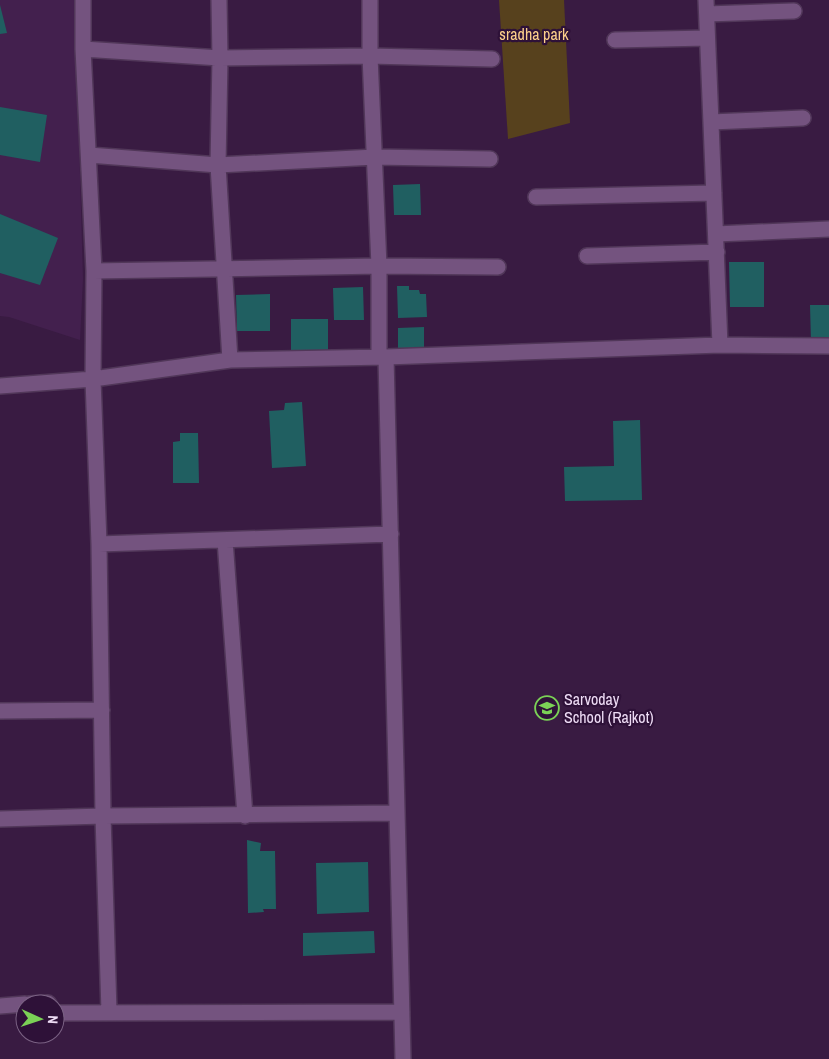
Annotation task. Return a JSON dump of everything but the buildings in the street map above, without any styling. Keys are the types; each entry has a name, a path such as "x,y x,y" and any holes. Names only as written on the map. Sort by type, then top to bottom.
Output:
{"street":[{"path":"83,0 83,49 94,272 93,379 99,544 103,816 109,1012"},
{"path":"219,0 218,165 230,360"},
{"path":"370,0 370,56 391,534 403,1059"},
{"path":"720,345 706,7 794,11"},
{"path":"615,40 707,38"},
{"path":"83,49 220,58 370,56 492,59"},
{"path":"711,122 803,118"},
{"path":"89,155 218,165 375,157 490,159"},
{"path":"536,198 714,193"},
{"path":"716,234 829,229"},
{"path":"587,256 717,252"},
{"path":"94,272 379,266 498,267"},
{"path":"0,386 93,379 230,360 382,357 720,345 829,346"},
{"path":"99,544 391,534"},
{"path":"225,540 245,816"},
{"path":"0,711 102,710"},
{"path":"0,819 397,813"},
{"path":"0,1006 15,1005"},
{"path":"65,1013 402,1012"}],"shaded area":[{"path":"0,0 75,0 83,279 80,340 9,317 0,316"}],"green space":[{"name":"sradha park","path":"499,0 564,0 570,123 508,139"}],"place":[{"name":"Sarvoday School (Rajkot)","path":"547,708"}]}
